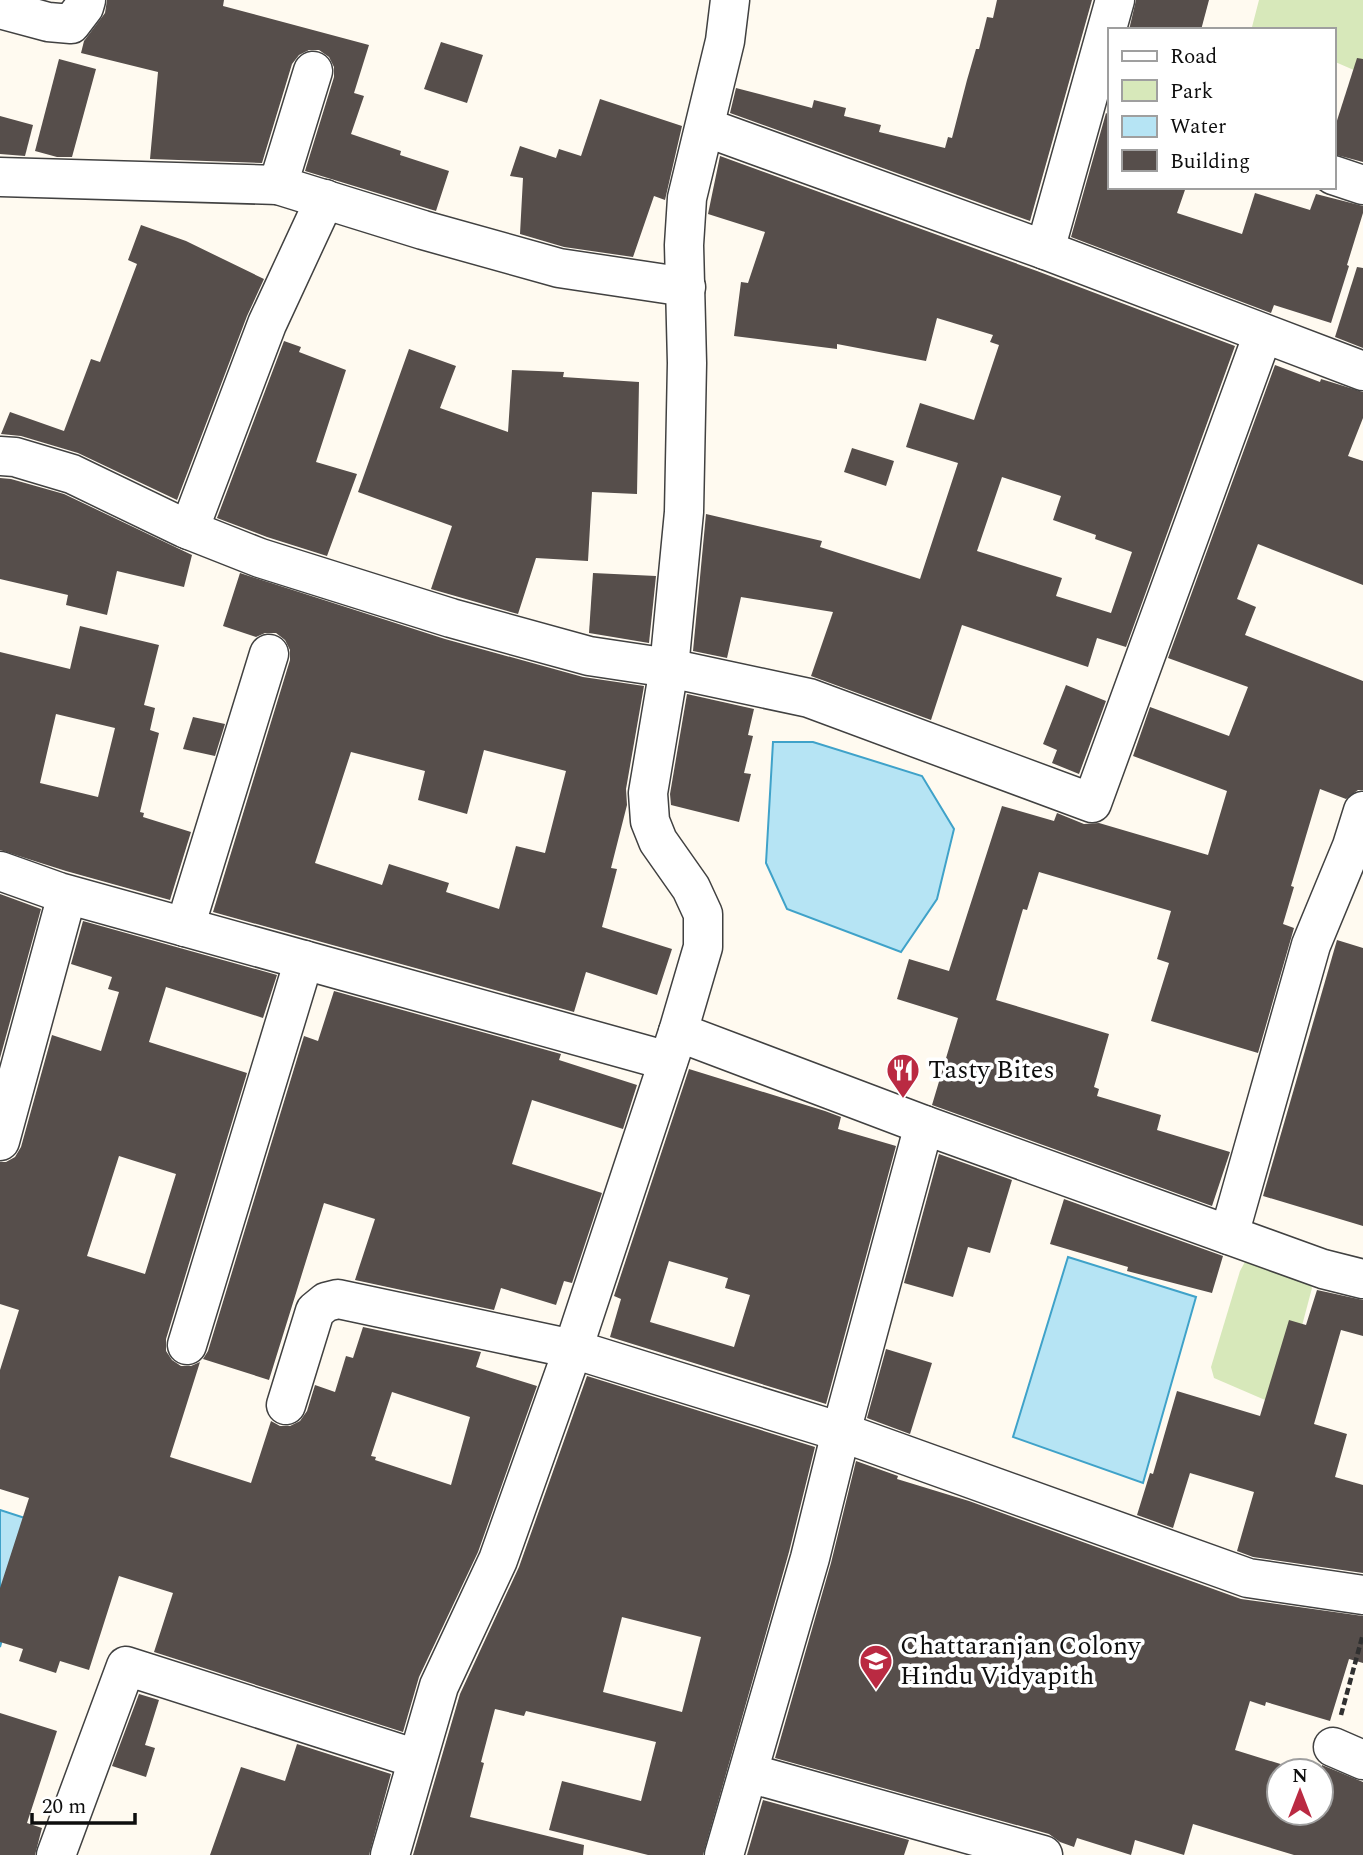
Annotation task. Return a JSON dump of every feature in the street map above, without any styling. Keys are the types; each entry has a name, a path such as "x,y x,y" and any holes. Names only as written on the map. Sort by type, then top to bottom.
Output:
{"street":[{"path":"0,9 48,22 71,24 86,0"},
{"path":"390,1855 439,1686 498,1560 573,1349 673,1047 703,947 703,914 691,888 658,841 650,821 648,793 669,668 684,512 687,363 684,245 687,198 725,41 730,0"},
{"path":"1110,28 1115,0"},
{"path":"1045,250 1100,92 1108,43"},
{"path":"278,185 313,71"},
{"path":"705,127 1045,250 1363,371"},
{"path":"1335,176 1363,185"},
{"path":"0,177 278,185 559,268 686,287"},
{"path":"189,530 267,324 325,200"},
{"path":"0,456 15,457 72,474 189,530 260,558 451,618 589,656 669,668 809,698 1092,803 1263,334"},
{"path":"185,927 269,654"},
{"path":"1230,1235 1311,945 1363,811"},
{"path":"0,871 67,895 304,960 673,1047 924,1125 1323,1269 1363,1279"},
{"path":"0,1141 67,895"},
{"path":"187,1345 304,960"},
{"path":"724,1855 810,1558 841,1432 924,1125"},
{"path":"286,1405 315,1311 326,1302 338,1299 573,1349 841,1432 1248,1578 1363,1595"},
{"path":"56,1855 126,1666 417,1759"},
{"path":"749,1773 1043,1855"}],"path":[{"path":"1348,1754 1363,1634"}],"green space":[{"path":"1259,0 1363,0 1363,74 1335,62 1335,28 1252,27"},
{"path":"1246,1260 1305,1277 1312,1288 1285,1390 1272,1403 1214,1378 1211,1367 1240,1271"}],"water":[{"path":"773,742 813,742 922,776 954,829 937,899 901,952 787,909 766,863"},
{"path":"1068,1257 1196,1297 1143,1483 1013,1437"},
{"path":"0,1510 34,1521 0,1647"}],"building":[{"path":"107,0 224,0 223,6 369,45 354,93 364,96 351,134 401,151 400,155 449,171 436,211 305,171 334,77 334,67 329,57 319,50 309,50 299,55 292,64 262,163 150,159 158,72 81,53 84,41 105,13"},
{"path":"997,0 1092,0 1030,221 730,113 736,88 812,108 814,100 846,108 844,116 881,125 879,132 945,148 948,137 952,138 987,17 993,18"},
{"path":"1136,0 1209,0 1202,28 1129,28"},
{"path":"441,42 483,55 467,103 424,89"},
{"path":"1357,58 1363,59 1363,162 1335,155 1335,127"},
{"path":"59,59 96,69 72,157 57,157 35,151"},
{"path":"600,99 682,126 665,200 654,196 633,257 564,247 520,234 523,178 510,176 520,146 556,158 559,149 581,156"},
{"path":"1106,113 1108,189 1185,189 1177,213 1242,234 1255,193 1310,210 1316,194 1363,206 1347,265 1349,266 1331,323 1274,305 1271,313 1071,237"},
{"path":"0,116 33,125 25,156 0,154"},
{"path":"720,156 1235,346 1126,647 1097,638 1088,667 962,625 931,720 811,676 833,612 741,597 727,658 693,651 706,514 822,541 820,547 920,579 958,463 906,447 920,403 974,420 999,345 990,342 993,335 937,318 926,361 837,344 837,349 734,336 741,282 748,283 765,232 708,214","holes":["1002,477 1061,496 1053,520 1096,535 1095,539 1132,552 1111,613 1056,596 1062,578 977,551"]},
{"path":"141,225 186,241 264,279 247,316 177,500 78,453 21,436 1,434 10,412 64,431 91,359 100,362 137,264 128,260"},
{"path":"1357,267 1363,268 1363,348 1335,337"},
{"path":"284,341 301,347 299,352 346,370 316,462 357,474 327,556 217,518"},
{"path":"409,349 456,366 440,408 508,432 512,370 564,372 563,377 639,382 637,494 592,492 588,561 536,558 518,614 431,589 452,526 358,492"},
{"path":"1275,365 1320,382 1321,379 1363,392 1363,418 1348,456 1363,461 1363,585 1258,544 1237,599 1256,607 1245,635 1363,681 1363,790 1358,790 1346,799 1320,789 1291,886 1294,887 1283,924 1294,928 1258,1053 1151,1021 1169,963 1157,959 1171,911 1039,872 1027,910 1023,909 996,1000 1109,1034 1094,1087 1099,1089 1097,1096 1161,1115 1157,1130 1230,1152 1212,1206 932,1105 958,1018 897,999 909,959 949,971 1002,806 1054,821 1057,813 1084,824 1099,823 1208,855 1227,791 1133,756 1150,707 1229,736 1248,687 1168,658"},
{"path":"852,448 894,461 886,486 844,472"},
{"path":"0,478 64,494 192,555 184,587 117,571 107,615 66,605 68,595 0,579"},
{"path":"240,573 445,639 583,677 644,686 626,789 627,805 611,868 617,869 602,927 672,949 657,995 586,972 574,1012 213,912 290,660 290,650 285,640 276,633 265,633 256,637 223,626","holes":["484,750 566,771 545,853 516,846 499,909 446,892 449,883 389,864 382,885 315,863 351,752 425,771 418,800 467,814"]},
{"path":"593,573 656,576 649,643 589,633"},
{"path":"80,626 159,645 144,705 155,708 150,730 159,733 140,812 144,813 143,817 191,832 170,900 0,850 0,652 70,669","holes":["56,714 115,728 98,797 40,783"]},
{"path":"1066,685 1106,701 1079,774 1052,763 1057,750 1043,744"},
{"path":"687,694 754,709 748,735 753,736 744,773 751,774 739,822 671,805 670,794"},
{"path":"193,717 225,724 215,756 183,749"},
{"path":"0,894 41,909 0,1058"},
{"path":"83,921 277,975 263,1018 166,987 149,1042 247,1073 166,1339 166,1351 172,1360 181,1366 200,1362 170,1457 251,1483 271,1421 280,1426 290,1426 300,1421 307,1411 315,1385 335,1392 346,1356 353,1358 363,1327 481,1352 476,1367 537,1386 478,1552 419,1677 403,1732 154,1652 173,1593 119,1576 89,1670 60,1661 56,1673 19,1661 23,1649 0,1642 0,1588 29,1498 0,1489 0,1370 19,1310 0,1304 0,1162 15,1157 21,1147 52,1035 101,1051 119,992 108,989 112,977 71,964","holes":["119,1156 176,1174 145,1274 87,1256","392,1392 470,1417 451,1485 375,1460 376,1457 371,1456"]},
{"path":"1337,940 1363,948 1363,1226 1263,1196"},
{"path":"334,991 561,1054 559,1060 637,1085 623,1129 532,1100 512,1164 602,1193 572,1283 564,1281 556,1305 501,1288 494,1310 355,1280 375,1219 324,1203 269,1380 203,1359 208,1351 304,1036 318,1041"},
{"path":"689,1069 825,1111 841,1117 838,1129 896,1146 826,1404 610,1337 621,1299 614,1296","holes":["669,1261 728,1278 725,1288 750,1295 734,1347 650,1322"]},
{"path":"939,1154 1012,1180 990,1253 968,1247 953,1297 904,1283"},
{"path":"1064,1199 1223,1256 1212,1293 1127,1271 1128,1267 1050,1244"},
{"path":"1317,1290 1363,1300 1363,1336 1341,1330 1314,1424 1347,1434 1335,1477 1363,1485 1363,1573 1253,1557 1237,1551 1254,1492 1190,1473 1173,1528 1137,1515 1150,1473 1153,1474 1177,1391 1260,1416 1289,1320 1306,1325"},
{"path":"886,1349 932,1363 910,1434 867,1418"},
{"path":"587,1376 815,1447 789,1552 703,1855 648,1855 549,1830 562,1781 641,1801 656,1742 526,1711 524,1716 495,1709 470,1817 584,1845 583,1855 413,1855 460,1694 519,1567","holes":["622,1617 701,1637 682,1712 603,1692"]},
{"path":"856,1461 898,1476 897,1479 969,1501 1241,1599 1363,1616 1363,1663 1349,1659 1330,1721 1266,1702 1265,1706 1250,1701 1235,1750 1265,1759 1265,1827 1335,1827 1335,1770 1363,1782 1363,1855 1294,1855 1193,1824 1184,1855 1135,1840 1131,1855 1077,1838 1074,1847 1049,1834 775,1758 831,1563"},
{"path":"139,1694 159,1700 145,1745 155,1748 146,1777 112,1766"},
{"path":"0,1713 57,1731 27,1823 42,1828 35,1855 0,1855"},
{"path":"297,1744 391,1774 369,1855 210,1855 241,1767 285,1781"},
{"path":"763,1800 909,1840 904,1855 747,1855"}],"place":[{"name":"Tasty Bites","path":"903,1100"},
{"name":"Chattaranjan Colony Hindu Vidyapith","path":"876,1691"}]}
